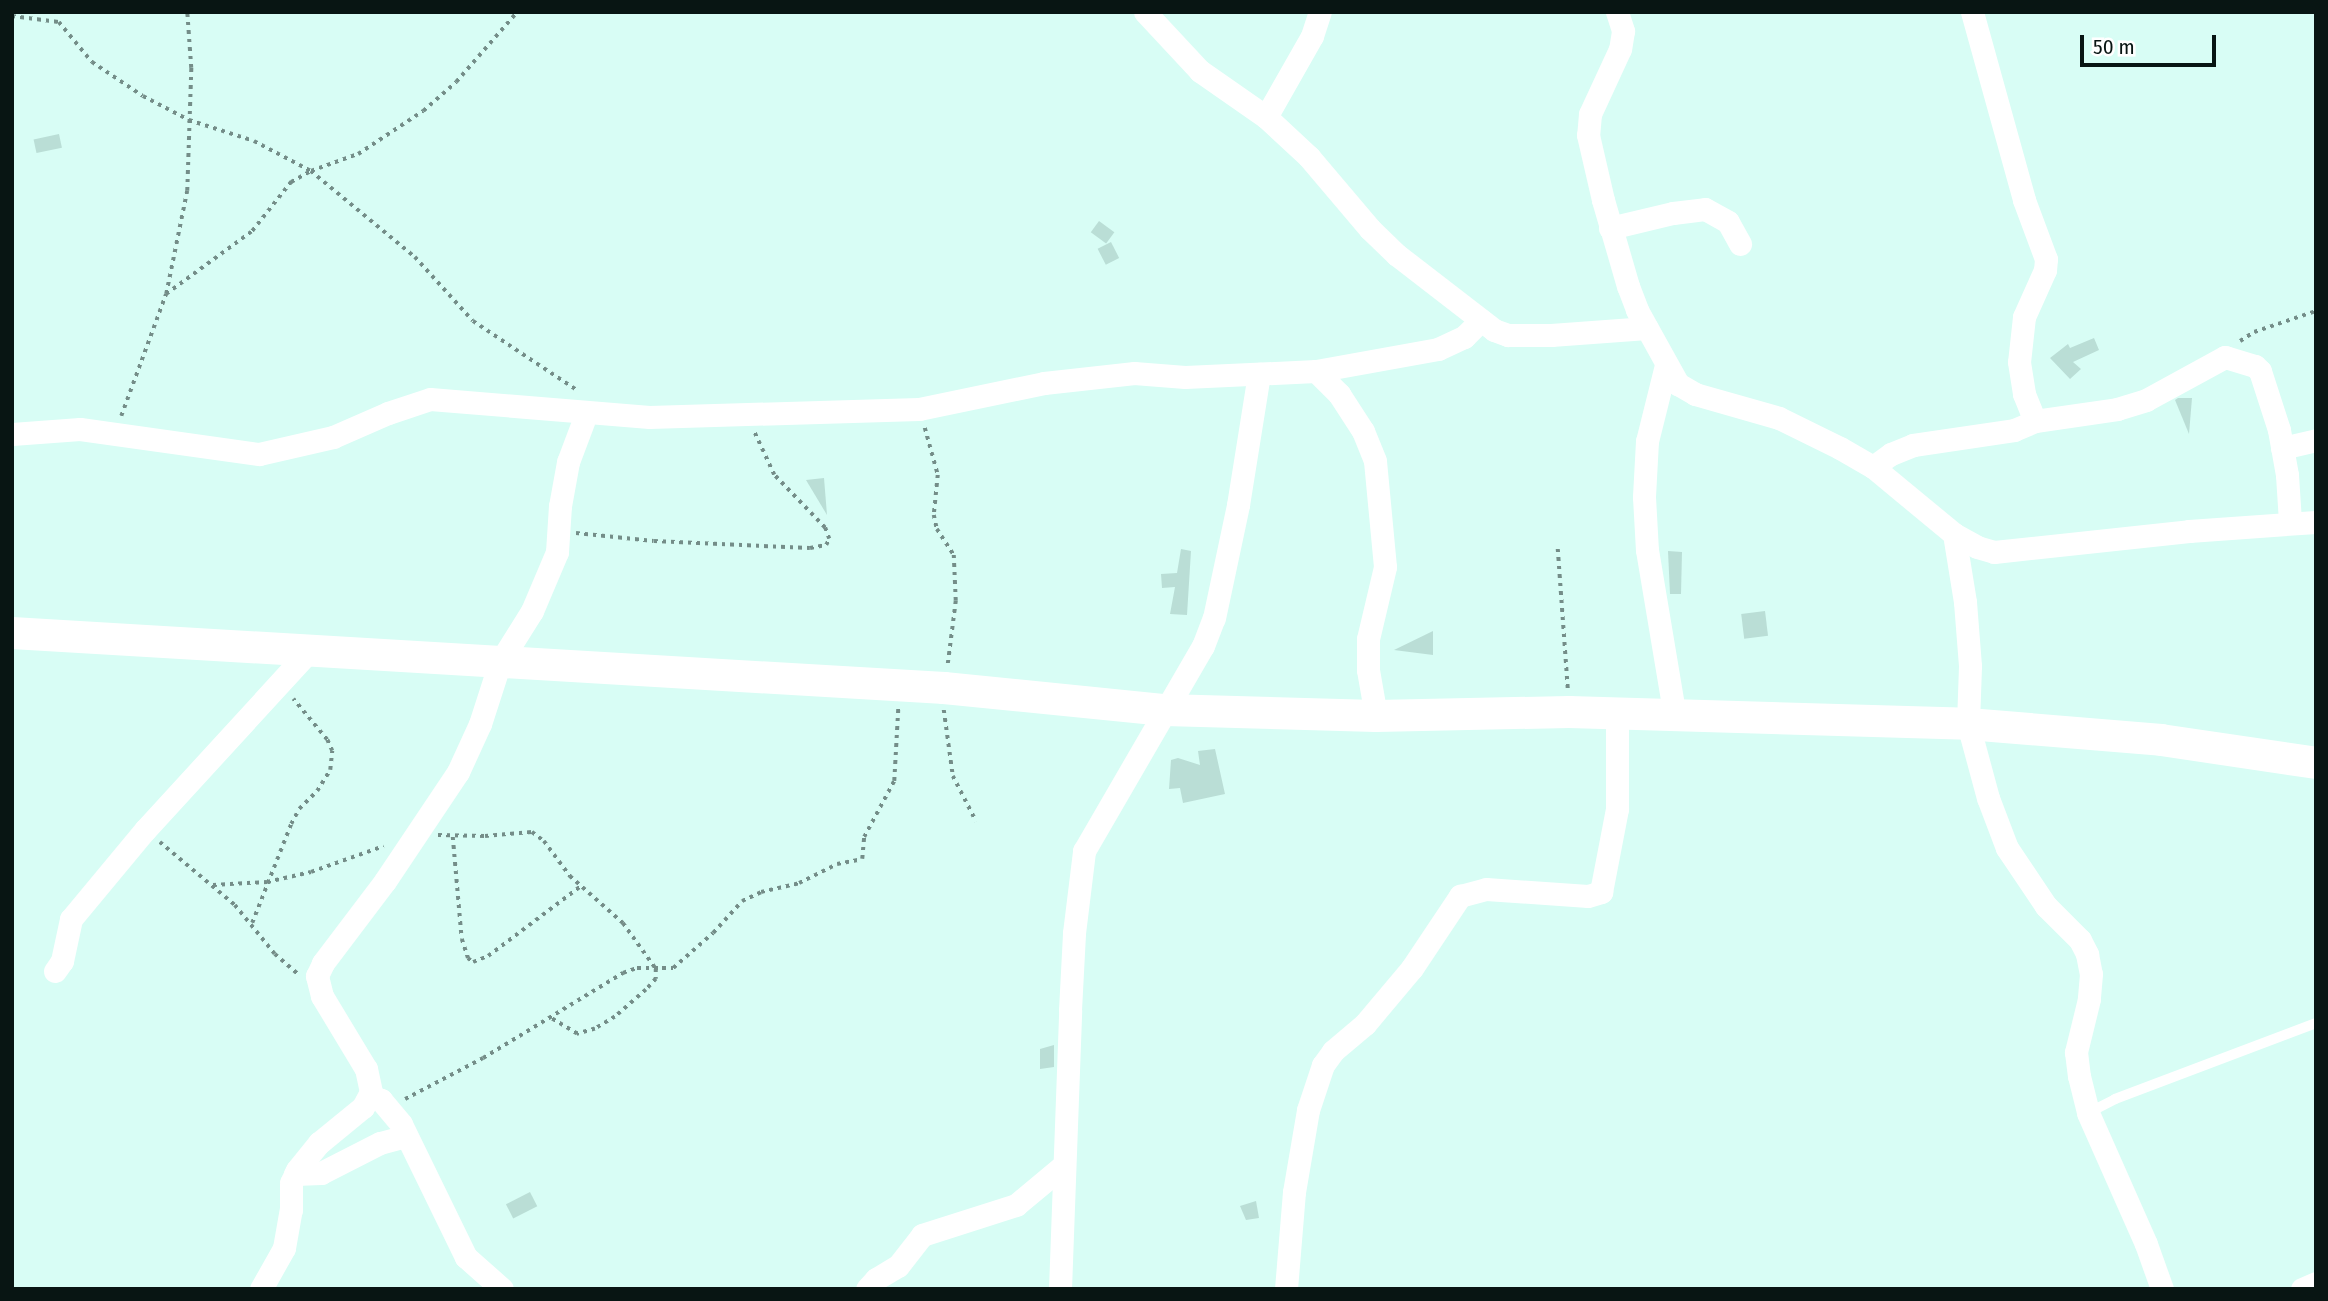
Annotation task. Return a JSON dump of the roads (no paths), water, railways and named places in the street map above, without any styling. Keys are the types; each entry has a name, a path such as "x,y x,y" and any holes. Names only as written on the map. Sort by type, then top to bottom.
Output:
{"street":[{"path":"1145,12 1200,71 1266,117 1309,157 1370,229 1397,255 1481,320 1508,335 1551,335 1647,328"},
{"path":"1266,117 1312,36 1321,12"},
{"path":"1972,12 2024,201 2046,259 2045,270 2024,317 2019,362 2024,394 2035,421"},
{"path":"1622,15 1620,49 1590,114 1588,135 1610,228 1633,298 1678,384 1695,394 1779,418 1873,467 1954,534 1977,547 1994,552 2290,522 2316,522"},
{"path":"1610,228 1673,213 1705,209 1728,222 1740,244"},
{"path":"12,434 54,429 259,454 333,437 387,412 430,399 616,416 919,410 1056,381 1133,373 1185,377 1317,371 1438,349 1464,337 1481,320"},
{"path":"1873,467 1891,454 1913,445 2014,430 2035,421 2117,409 2146,400 2225,357 2250,364 2260,371 2282,448 2290,522"},
{"path":"1666,365 1647,440 1644,498 1647,550 1675,717"},
{"path":"1317,371 1345,404 1363,431 1375,461 1385,567 1368,639 1368,670 1376,716"},
{"path":"1059,1289 1074,933 1084,851 1203,646 1214,618 1238,505 1259,374"},
{"path":"261,1289 284,1248 291,1210 291,1183 295,1174 319,1143 363,1107 370,1096 366,1069 317,984 323,963 458,772 480,724 500,662 532,611 547,580 557,552 560,506 568,462 586,414"},
{"path":"2282,448 2316,440"},
{"path":"1954,534 1965,602 1970,667 1968,724 1988,798 2007,848 2046,906 2081,940 2087,954 2091,974 2089,999 2076,1052 2088,1113 2162,1289"},
{"path":"12,633 312,648 944,688 1165,710 1376,716 1569,712 1617,716 1968,724 2161,740 2316,763"},
{"path":"55,971 62,961 71,919 145,830 312,648"},
{"path":"1286,1289 1294,1192 1308,1110 1322,1065 1333,1051 1365,1024 1412,968 1460,896 1486,889 1588,896 1601,892 1617,809 1617,716"},
{"path":"370,1096 381,1100 390,1109 406,1136 455,1241 474,1266 502,1289"},
{"path":"295,1174 321,1173 380,1143 406,1136"},
{"path":"867,1289 876,1279 898,1266 922,1235 1016,1205 1064,1165"},
{"path":"2302,1289 2316,1283"}],"lane":[{"path":"2088,1113 2115,1099 2316,1023"}]}
